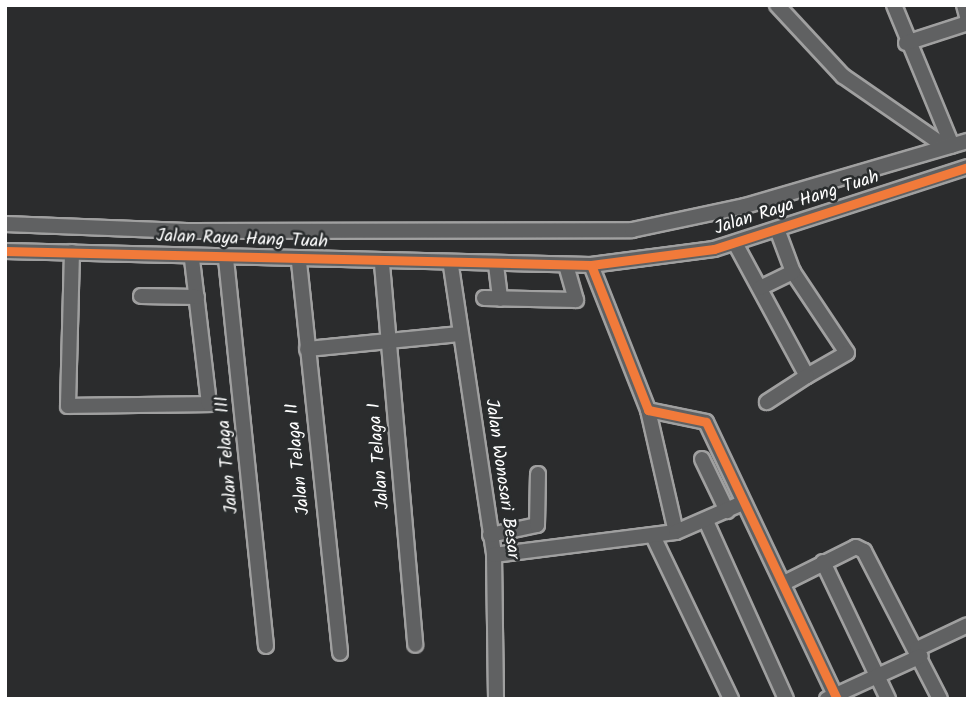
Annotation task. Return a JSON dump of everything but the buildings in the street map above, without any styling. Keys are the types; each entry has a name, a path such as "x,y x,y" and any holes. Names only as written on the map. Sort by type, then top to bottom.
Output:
{"street":[{"path":"777,5 843,76 949,147"},
{"path":"894,5 906,43 949,147"},
{"path":"906,43 968,22 964,5"},
{"name":"Jalan Raya Hang Tuah","path":"5,224 187,231 632,230 745,206 968,141"},
{"name":"Jalan Raya Hang Tuah","path":"5,251 451,266 591,265 735,243 968,167"},
{"path":"767,402 846,352 793,272 777,229"},
{"path":"735,243 807,376"},
{"path":"72,252 68,406 209,404 191,259"},
{"name":"Jalan Telaga III","path":"226,259 265,646"},
{"name":"Jalan Telaga II","path":"299,261 340,653"},
{"name":"Jalan Telaga I","path":"382,264 415,645"},
{"path":"496,265 500,299"},
{"path":"591,265 648,410 676,532"},
{"name":"Jalan Wonosari Besar","path":"451,266 494,555 496,699"},
{"path":"484,298 576,300 566,266"},
{"path":"760,288 793,272"},
{"path":"141,296 197,297"},
{"path":"307,349 390,343 460,334"},
{"path":"648,410 706,422 733,508"},
{"path":"702,460 784,583 833,697 878,676 968,625"},
{"path":"491,535 537,525 538,474"},
{"path":"494,555 676,532 733,508"},
{"path":"706,521 786,699"},
{"path":"653,536 730,699"},
{"path":"784,583 856,547 864,551 919,652 940,699"},
{"path":"823,562 888,699"}],"cycle path":[{"path":"5,251 591,265 714,249 968,167"},
{"path":"591,265 648,410 706,422 837,699"}]}
